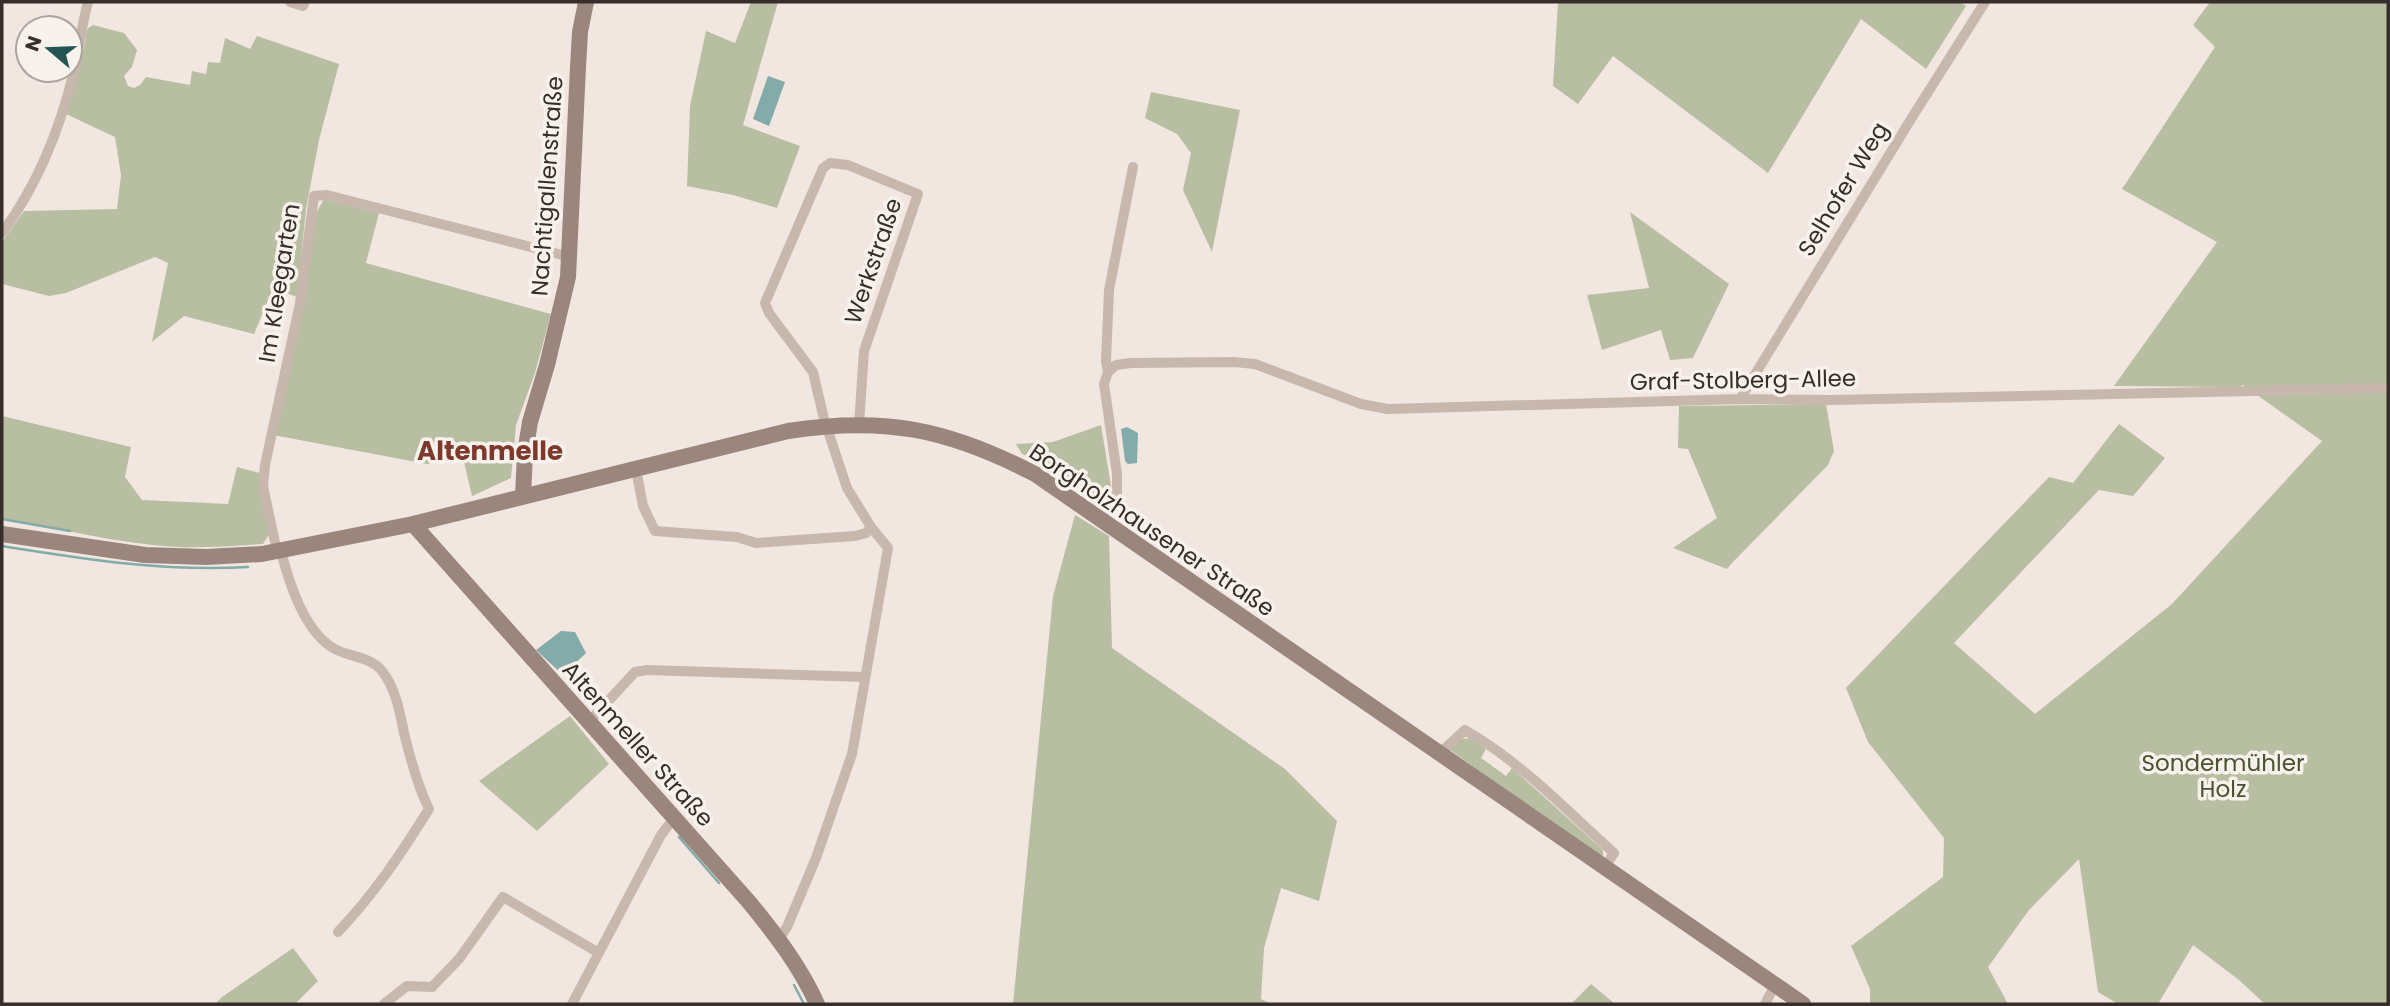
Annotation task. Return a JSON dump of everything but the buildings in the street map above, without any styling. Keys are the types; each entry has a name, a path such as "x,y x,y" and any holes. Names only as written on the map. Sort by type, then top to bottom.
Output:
{"main road":[{"name":"Nachtigallenstraße","path":"523,496 524,453 530,422 561,310 570,257 580,32 586,2"},
{"name":"Borgholzhausener Straße","path":"2,534 165,556 216,557 279,551 413,524 789,431 826,425 859,424 937,433 983,448 1035,474 1803,1004"},
{"name":"Altenmeller Straße","path":"413,524 779,938 817,1004"}],"street":[{"path":"2,233 34,186 73,73 88,2"},
{"path":"290,2 303,6 305,2"},
{"name":"Selhofer Weg","path":"1740,399 1910,119 1985,2"},
{"name":"Werkstraße","path":"826,425 813,372 769,313 765,303 823,168 830,163 848,165 919,194 864,351 859,424"},
{"path":"1101,520 1117,493 1117,474 1104,394 1108,372 1106,361 1109,290 1133,167"},
{"name":"Im Kleegarten","path":"279,551 263,486 265,463 300,303 314,196 327,195 570,257"},
{"name":"Graf-Stolberg-Allee","path":"1108,372 1116,365 1131,363 1255,364 1361,404 1388,409 1740,399 1831,400 2388,388"},
{"path":"779,938 787,927 816,858 845,775 854,742 888,548 871,527 847,488 826,425"},
{"path":"636,469 643,506 655,531 737,537 756,543 855,536 866,533 871,527"},
{"path":"279,551 291,586 305,616 320,639 341,652 372,662 382,671 392,687 406,741 429,809 394,866 338,932"},
{"path":"588,723 635,672 864,677"},
{"path":"1439,754 1465,730 1481,739 1521,769 1614,853 1605,867"},
{"path":"572,1004 662,835 674,818"},
{"path":"384,1004 407,986 432,987 459,959 503,897 599,953"},
{"path":"1765,1004 1775,985"}],"green space":[{"path":"751,2 778,2 743,125 800,146 777,208 733,195 687,186 690,106 706,31 735,43"},
{"path":"1558,2 1960,2 1966,6 1926,69 1861,19 1768,173 1613,56 1578,104 1553,86"},
{"name":"Sondermühler Holz","path":"2210,2 2388,2 2388,1004 2265,1004 2193,945 2158,1004 2118,1004 2098,992 2079,859 2029,910 1988,967 2008,1004 1870,1004 1870,989 1851,946 1943,877 1944,838 1868,742 1846,688 2049,477 2073,483 2119,424 2165,458 2133,496 2099,490 1954,643 2035,714 2172,604 2322,441 2243,385 2114,386 2217,242 2122,189 2215,47 2193,25"},
{"path":"93,25 124,33 137,50 132,67 124,76 128,86 134,88 146,77 190,85 192,71 206,74 208,62 220,63 225,38 250,49 257,36 339,64 319,140 306,209 297,297 273,288 254,334 184,316 152,342 168,263 155,257 66,293 49,296 2,284 2,242 24,211 117,209 121,175 115,137 66,114 74,84 84,84 87,29"},
{"path":"1151,92 1240,110 1212,252 1183,190 1191,153 1177,134 1145,118"},
{"path":"324,199 379,213 366,263 551,314 535,373 516,425 511,478 472,496 463,458 427,464 273,435 316,213"},
{"path":"1630,212 1729,284 1693,358 1670,360 1661,330 1602,350 1587,295 1649,288"},
{"path":"1826,404 1834,451 1828,465 1727,569 1673,548 1717,518 1688,449 1678,448 1679,406"},
{"path":"2,416 131,447 125,477 142,500 228,504 237,467 260,473 270,533 263,544 177,547 111,539 2,518"},
{"path":"1101,425 1112,492 1102,505 1051,466 1022,454 1016,444 1053,442"},
{"path":"1075,515 1109,536 1112,648 1285,769 1337,821 1319,901 1281,888 1264,948 1261,999 1271,1004 1013,1004 1053,596"},
{"path":"570,716 609,764 537,831 479,781"},
{"path":"1470,738 1486,749 1481,758 1506,776 1512,768 1603,850 1603,858 1599,858 1449,749 1457,740"},
{"path":"293,948 318,981 295,1004 215,1004 222,997"},
{"path":"1591,984 1615,1004 1571,1004"}],"water":[{"path":"768,76 785,82 769,126 753,119"},
{"path":"1127,427 1138,433 1137,463 1128,464 1125,461 1121,429"},
{"path":"561,631 575,632 586,653 563,675 536,650"}],"waterway":[{"path":"2,519 70,531"},
{"path":"2,546 155,566 248,567"},
{"path":"679,837 719,883"},
{"path":"794,985 804,1004"}],"district":[{"name":"Altenmelle","path":"490,451"}]}
